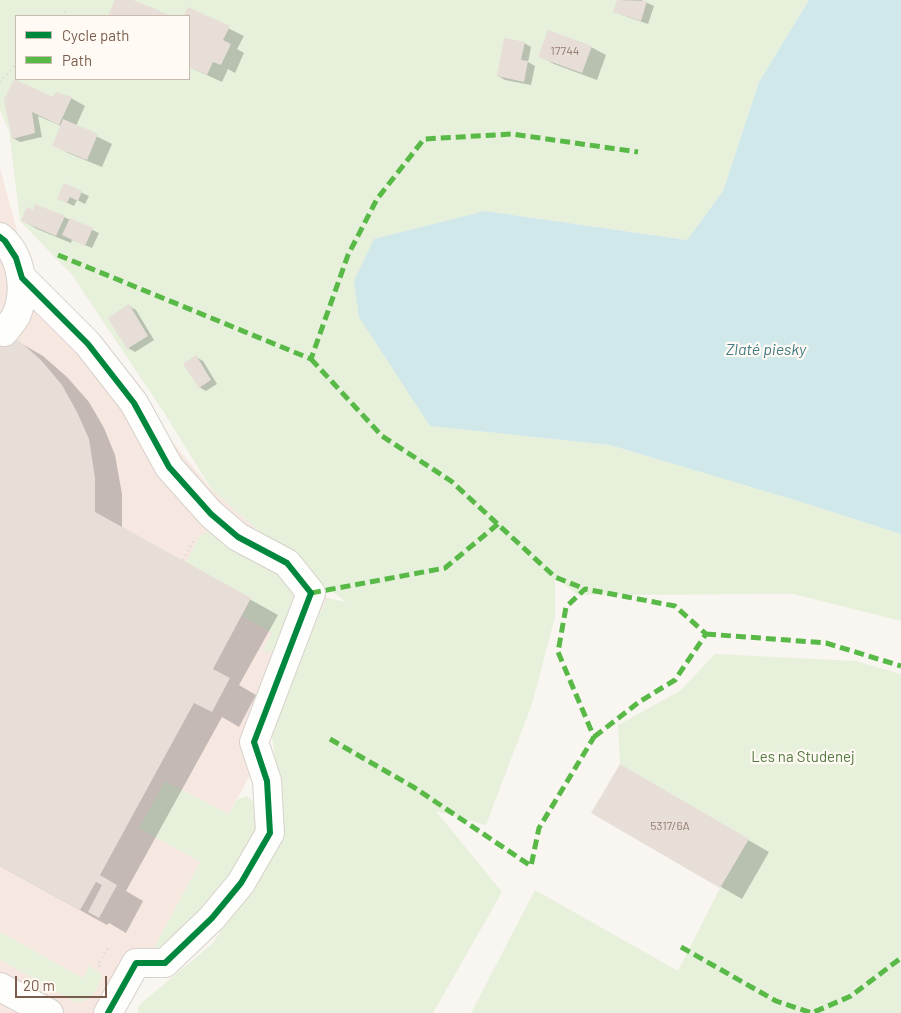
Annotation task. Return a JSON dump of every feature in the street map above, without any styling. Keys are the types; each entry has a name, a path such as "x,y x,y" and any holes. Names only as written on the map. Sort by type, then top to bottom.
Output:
{"lane":[{"path":"0,237 16,258 22,278 21,297 15,316 4,332"},
{"path":"22,278 88,344 134,403 169,468 211,514 238,537 288,563 311,593 254,742 267,781 270,833 241,883 212,918 165,963 136,963 108,1013"},
{"path":"0,987 49,1013"}],"path":[{"path":"62,15 66,11"},
{"path":"0,82 15,65"},
{"path":"183,560 199,532"},
{"path":"103,969 98,964 108,948"}],"shaded area":[{"path":"0,168 26,264 212,490 249,522 327,598 294,669 272,735 120,1013 0,1013"}],"green space":[{"path":"0,0 809,0 759,82 723,191 687,240 485,211 431,426 610,445 901,534 901,621 793,594 578,595 555,577 555,617 532,704 486,825 436,811 502,892 433,1013 138,1013 138,1006 212,944 266,866 280,796 272,735 294,669 327,598 346,602 292,560 212,490 163,411 72,275 20,221 9,131 0,110"},
{"path":"211,530 287,579 294,601 278,646 272,652 262,651 272,633 242,616 251,598 186,562 200,536"},
{"name":"Les na Studenej","path":"715,654 855,661 901,674 901,1013 471,1013 535,890 678,971 720,888 748,839 620,764 618,725 680,691"},
{"path":"165,781 229,814 237,800 246,796 253,801 257,827 248,850 193,924 164,950 154,952 154,948 200,862 139,828"},
{"path":"0,932 83,978 89,966 102,974 96,990 87,1000 75,1002 0,960"}],"water":[{"name":"Zlaté piesky","path":"809,0 901,0 901,534 610,445 430,426 359,317 354,281 374,239 485,211 687,240 723,191 759,82"}],"building":[{"path":"115,0 133,0 170,15 108,15"},
{"path":"617,0 647,1 641,21 613,12"},
{"path":"188,7 230,26 223,40 231,44 221,65 213,62 207,75 190,67 190,15 184,15"},
{"path":"548,30 592,46 582,73 538,57"},
{"path":"504,38 525,42 521,60 528,61 524,82 497,76"},
{"path":"14,79 53,97 56,92 72,97 59,125 32,112 35,133 12,139 4,100"},
{"path":"63,119 98,134 87,160 52,146"},
{"path":"64,183 82,191 78,201 70,197 67,203 57,199"},
{"path":"35,204 65,216 56,236 21,221 27,207 33,210"},
{"path":"70,218 93,228 85,246 62,235"},
{"path":"129,304 148,336 127,349 108,318"},
{"path":"0,329 16,338 41,360 62,385 77,412 89,439 95,478 95,512 251,598 213,669 230,678 212,712 194,703 100,875 117,885 99,918 88,912 102,885 96,882 80,910 0,866"},
{"path":"196,355 211,380 199,388 183,364"},
{"path":"620,764 749,839 720,888 591,813"}],"marked path":[{"path":"58,255 311,359 348,255 377,199 424,139 512,134 638,152"},
{"path":"311,359 382,436 451,481 555,577 585,589"},
{"path":"311,593 445,568 498,524"},
{"path":"330,739 415,788 531,866 539,828 594,737 558,652 566,607 585,589 675,606 706,634 675,680 639,702 594,737"},
{"path":"706,634 826,643 901,666"},
{"path":"681,947 776,1001 812,1013 851,996 901,958"}],"cycle path":[{"path":"0,237 5,241 16,258 22,278 88,344 134,403 169,467 211,514 238,537 287,563 311,593 254,742 267,781 270,833 241,883 212,918 165,963 136,963 108,1013"}]}
